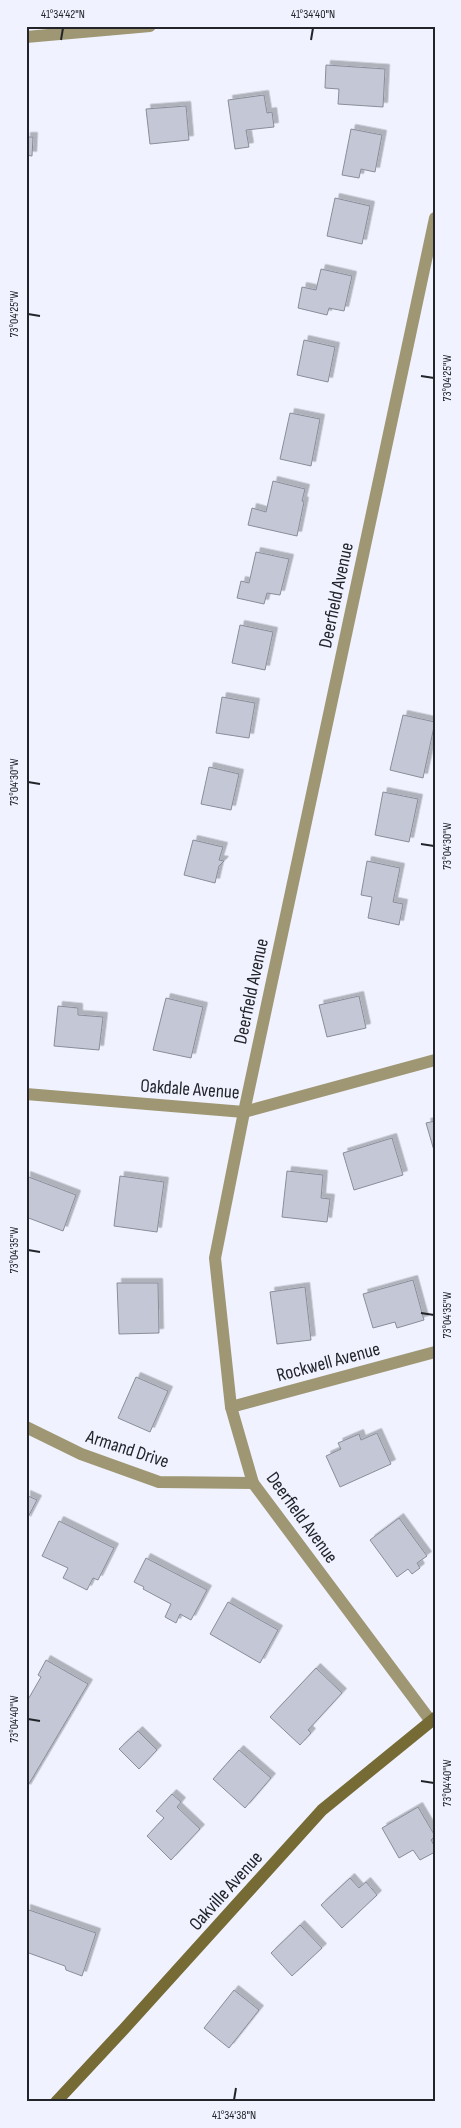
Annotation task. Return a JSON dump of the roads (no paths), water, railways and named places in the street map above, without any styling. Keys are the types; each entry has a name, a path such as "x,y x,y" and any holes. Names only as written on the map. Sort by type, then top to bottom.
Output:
{"street":[{"path":"26,37 150,26"},
{"name":"Deerfield Avenue","path":"432,1719 253,1483 231,1407 215,1258 244,1112 435,218"},
{"name":"Oakdale Avenue","path":"26,1094 244,1112 435,1060"},
{"name":"Rockwell Avenue","path":"231,1407 435,1352"},
{"name":"Armand Drive","path":"26,1427 81,1454 159,1482 253,1483"},
{"name":"Oakville Avenue","path":"56,2102 131,2022 322,1810 432,1719"}]}
